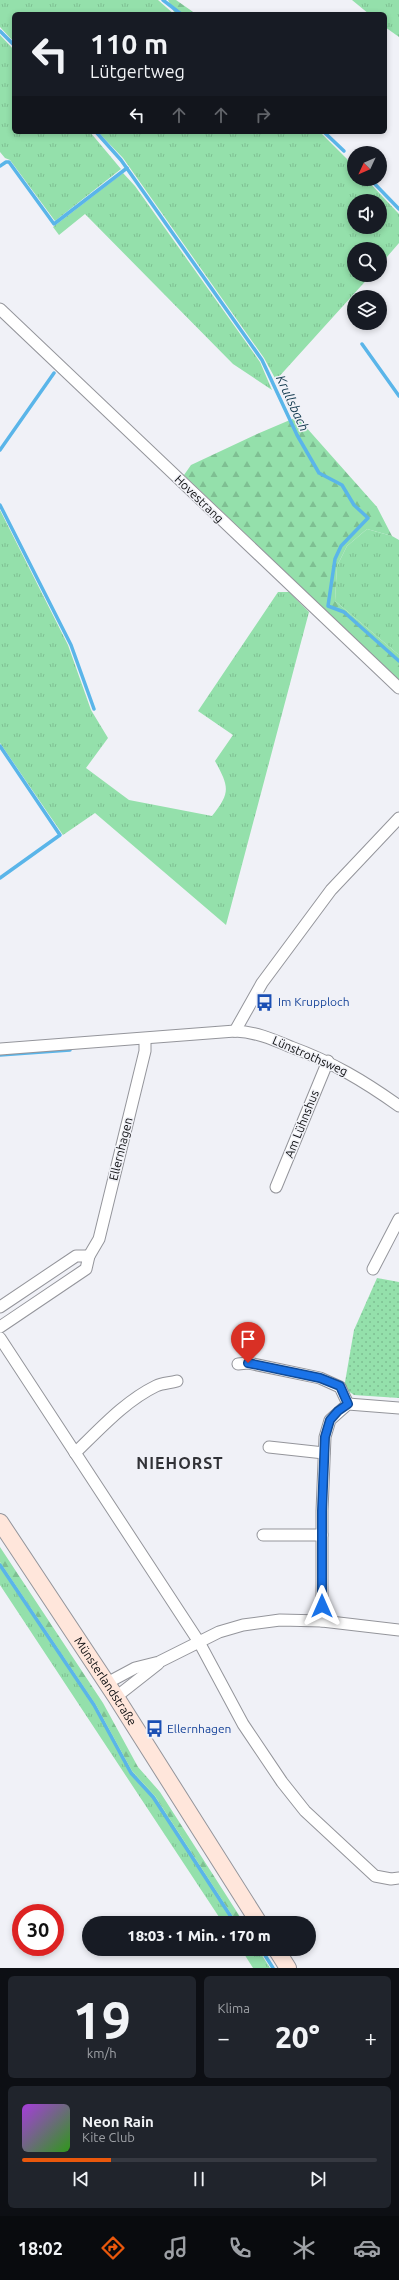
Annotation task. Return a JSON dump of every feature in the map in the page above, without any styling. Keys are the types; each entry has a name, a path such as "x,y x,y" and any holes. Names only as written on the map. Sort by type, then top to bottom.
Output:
{"main road":[{"name":"Münsterlandstraße","path":"0,1522 107,1683 255,1916"},
{"path":"280,1956 288,1968"}],"street":[{"name":"Hovestrang","path":"0,309 399,688"},
{"path":"0,1049 236,1031 262,983 295,937 331,890 399,818"},
{"name":"Lünstrothsweg","path":"236,1031 255,1032 328,1061 353,1075 399,1106"},
{"name":"Ellernhagen","path":"0,1327 86,1269 89,1256 99,1239 145,1051 145,1039"},
{"name":"Am Lühnshus","path":"276,1187 328,1061"},
{"path":"373,1269 399,1219"},
{"path":"0,1307 76,1256 89,1256"},
{"path":"0,1338 198,1642 259,1751 305,1811 375,1876 391,1879 399,1878"},
{"path":"238,1364 248,1363 320,1378 340,1386 348,1404"},
{"path":"75,1453 121,1410 138,1397 157,1386 177,1381"},
{"path":"322,1621 324,1453 325,1437 330,1420 338,1411 348,1404 399,1408"},
{"path":"269,1447 324,1453"},
{"path":"263,1535 322,1535"},
{"path":"116,1697 159,1662 219,1632 242,1625 280,1620 322,1621 399,1630"},
{"path":"107,1683 136,1668 159,1662"}],"green space":[{"path":"0,0 158,0 172,12 12,12 12,40 0,27"},
{"path":"168,0 176,0 193,12 174,12"},
{"path":"352,0 399,0 399,37 387,28 387,12 367,12"},
{"path":"0,35 12,48 12,134 92,134 121,169 55,221 10,160 5,158 0,152"},
{"path":"100,134 322,134 347,159 347,186 373,186 380,194 347,194 347,234 387,234 387,201 399,214 399,243 387,257 387,242 347,242 347,282 365,282 357,290 347,290 347,302 276,380 264,358 123,158"},
{"path":"123,173 135,186 260,362 272,390 233,364 85,214 59,235 53,227"},
{"path":"297,417 377,507 392,536 367,529 347,546 337,566 335,601 399,655 399,680 184,475 191,465"},
{"path":"0,510 68,645 91,710 108,738 86,768 129,800 212,816 222,801 226,789 223,777 215,761 233,735 198,711 278,592 289,592 309,612 226,925 95,813 63,835 0,743"},
{"path":"367,529 392,536 399,540 399,655 335,601 337,566 347,546"},
{"path":"377,1278 399,1282 399,1398 354,1395 344,1388 354,1330"},
{"path":"0,1547 103,1703 138,1767 160,1792 240,1916 232,1916 155,1796 132,1771 96,1705 0,1562"},
{"path":"0,1562 96,1705 132,1771 155,1796 232,1916 218,1916 0,1585"},
{"path":"245,1956 262,1956 270,1968 253,1968"}],"waterway":[{"path":"163,0 178,12"},
{"name":"Krullsbach","path":"0,31 12,43"},
{"name":"Krullsbach","path":"98,134 121,160 262,360 297,435 319,473 342,485 354,505 368,518 341,546 335,559 328,606 344,612 399,661"},
{"path":"326,134 344,151"},
{"path":"0,166 6,162 9,162 54,224 127,168"},
{"path":"377,186 399,209"},
{"path":"362,344 399,396"},
{"path":"0,450 54,373"},
{"path":"0,505 71,645 94,709"},
{"path":"0,746 60,835 0,878"},
{"path":"0,1055 70,1050"},
{"path":"0,1565 94,1705 131,1773 153,1797 230,1916"},
{"path":"265,1956 273,1968"}],"place":[{"name":"Im Krupploch","path":"265,1002"},
{"name":"Ellernhagen","path":"154,1729"}],"district":[{"name":"NIEHORST","path":"180,1463"}],"route":[{"path":"248,1363 320,1378 340,1386 348,1404 338,1411 330,1420 325,1437 322,1511 322,1606"}]}
